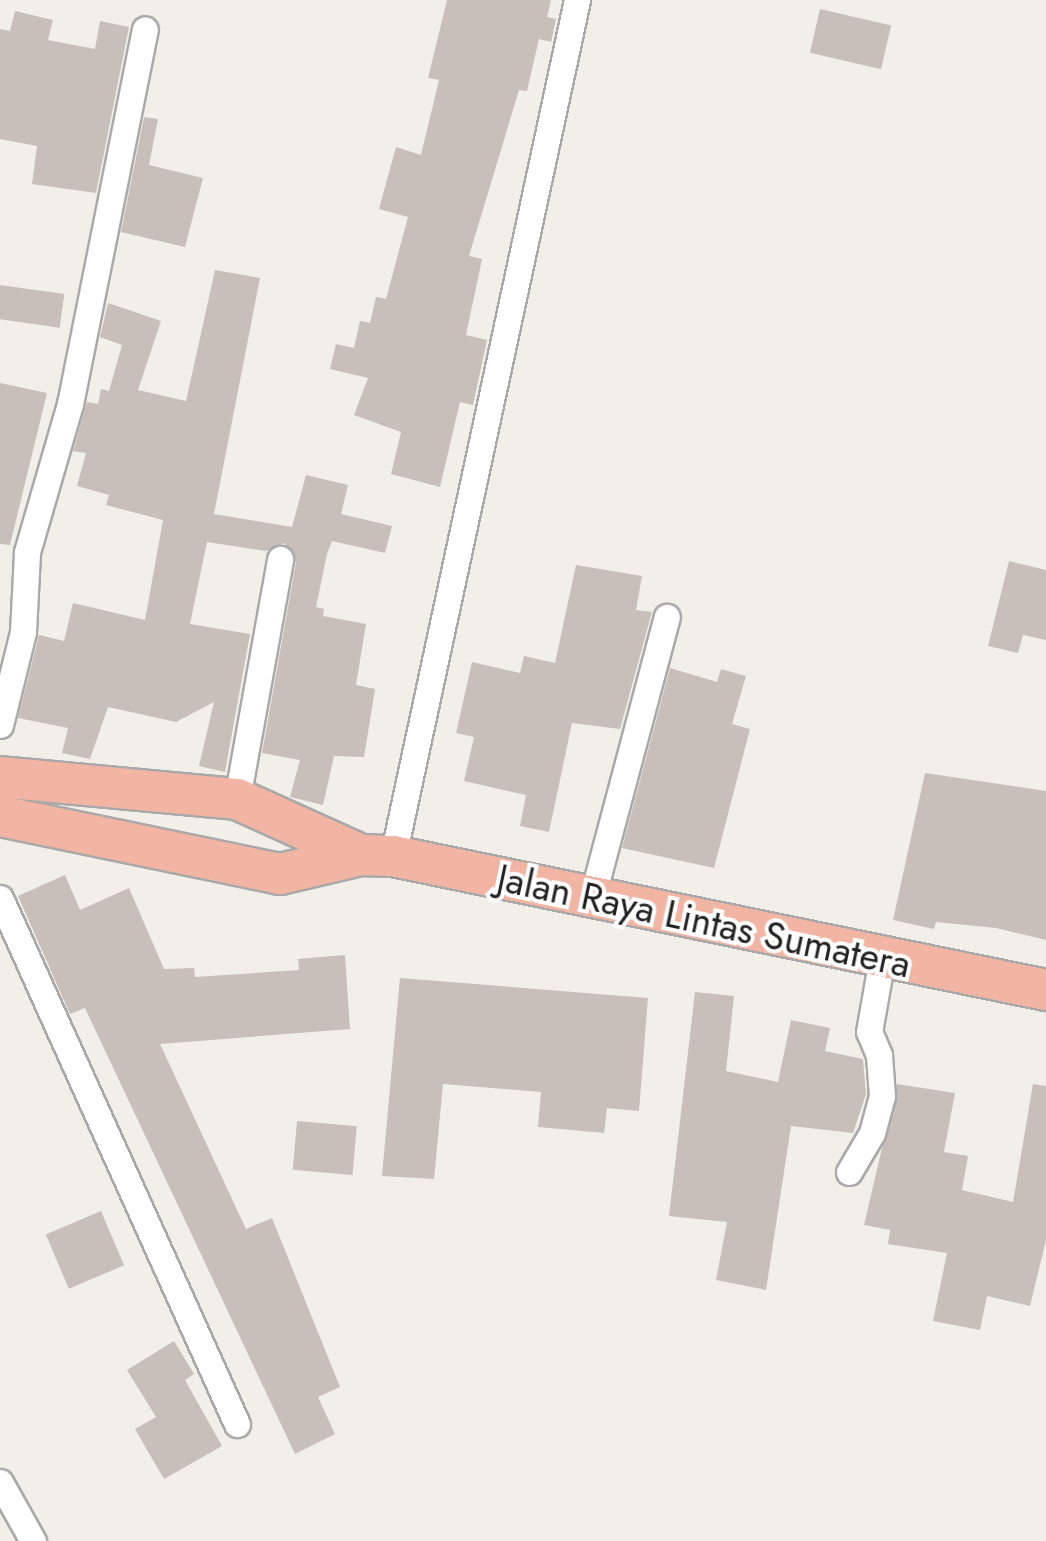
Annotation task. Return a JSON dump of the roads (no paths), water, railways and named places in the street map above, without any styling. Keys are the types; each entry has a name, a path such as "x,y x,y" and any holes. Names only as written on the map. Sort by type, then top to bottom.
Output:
{"highway":[{"name":"Jalan Raya Lintas Sumatera","path":"0,777 237,799 377,856 1046,990"},
{"name":"Jalan Raya Lintas Sumatera","path":"0,816 280,874 377,856"}],"street":[{"path":"377,856 577,0"},
{"path":"0,725 22,632 27,552 70,404 145,29"},
{"path":"237,799 280,559"},
{"path":"592,898 667,618"},
{"path":"0,898 237,1424"},
{"path":"849,1172 872,1133 882,1096 879,1055 870,1032 882,958"},
{"path":"0,1482 33,1541"}]}
